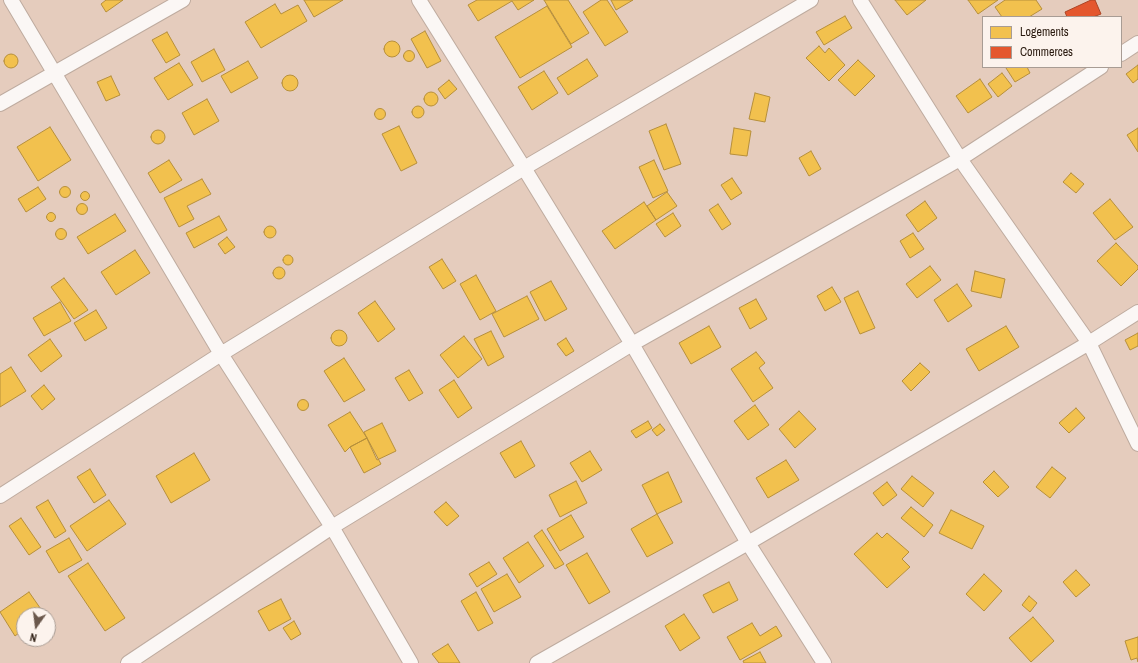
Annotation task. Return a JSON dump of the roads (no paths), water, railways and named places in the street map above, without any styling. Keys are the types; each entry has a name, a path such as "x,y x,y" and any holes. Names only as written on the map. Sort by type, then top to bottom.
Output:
{"street":[{"path":"11,0 221,354 332,527 410,663"},
{"path":"0,104 183,0"},
{"path":"419,0 632,344 748,543 824,663"},
{"path":"0,496 221,354 524,168 811,0"},
{"path":"860,0 960,159 1089,343 1138,444"},
{"path":"1122,53 1138,43"},
{"path":"128,663 332,527 632,344 960,159 1099,68"},
{"path":"537,663 748,543 1089,343 1138,312"}]}
